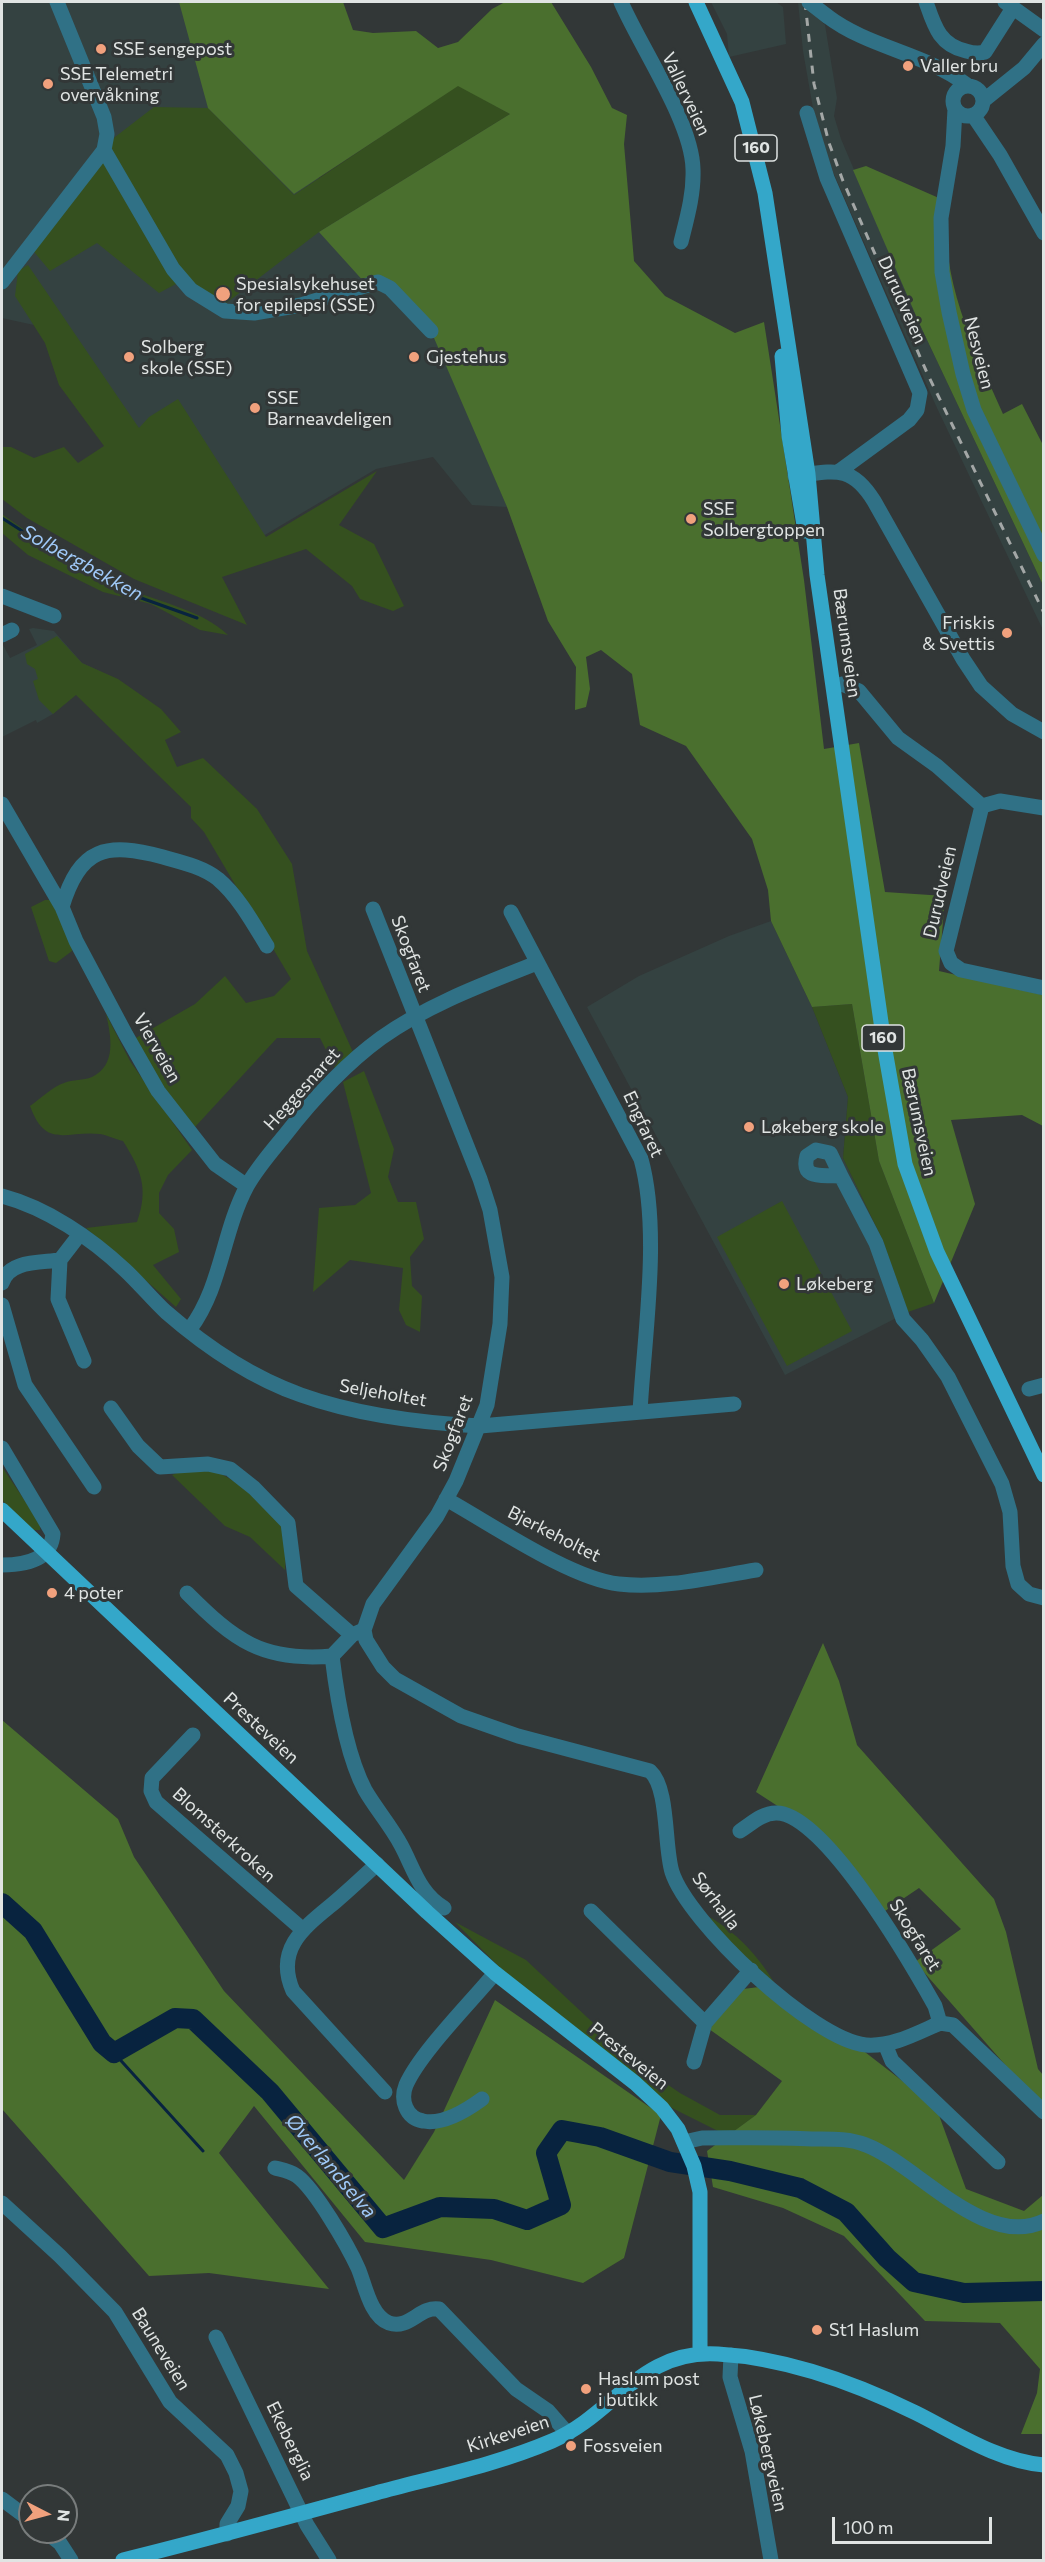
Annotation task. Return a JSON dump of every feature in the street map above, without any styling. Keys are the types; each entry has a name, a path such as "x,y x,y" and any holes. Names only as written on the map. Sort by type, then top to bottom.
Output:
{"main road":[{"name":"Bærumsveien","path":"696,2 734,83 751,131 765,193 781,305 784,392 801,475 806,537 817,575 885,1050 905,1164 941,1262 1043,1475"},
{"name":"Presteveien","path":"2,1510 495,1973 634,2083 662,2108 681,2135 694,2166 701,2208 700,2354"},
{"name":"Kirkeveien","path":"123,2560 147,2558 508,2457 568,2434 654,2367 677,2357 700,2354 731,2355 788,2366 856,2387 1010,2458 1044,2465"},
{"name":"Kirkeveien","path":"949,2431 957,2441 997,2464 1044,2476"}],"street":[{"path":"2,282 104,150 107,134 104,117 57,2"},
{"name":"Vallerveien","path":"621,2 677,112 692,157 693,189 681,242"},
{"path":"809,2 862,38 940,69 965,88 978,89 1000,155"},
{"path":"926,2 943,41 957,49 985,52 1009,5 1044,30"},
{"path":"965,88 955,109 966,116 973,115 978,112 983,102 1010,77 1024,68 1044,45"},
{"path":"965,88 1010,77"},
{"name":"Nesveien","path":"955,109 953,146 944,196 940,242 942,272 958,353 975,410 1044,555"},
{"name":"Durudveien","path":"807,113 827,178 920,393 918,406 909,420 838,472"},
{"path":"973,115 1000,155 1044,233"},
{"name":"Nesveien","path":"953,146 973,115"},
{"path":"104,150 173,269 191,290 207,302 225,311 254,313 301,304 378,282 390,288 431,331"},
{"path":"801,475 838,472 858,478 981,686 1012,714 1044,732"},
{"path":"2,596 54,616"},
{"path":"842,684 860,691 898,738 938,766 982,806 989,802 1012,802 1044,808"},
{"name":"Vierveien","path":"2,804 62,908 126,1035 170,1109 215,1164 247,1186"},
{"name":"Durudveien","path":"982,806 946,951 951,963 961,970 1044,988"},
{"path":"62,908 72,880 93,855 117,849 139,850 194,866 215,876 238,901 267,946"},
{"name":"Skogfaret","path":"358,1633 372,1604 419,1544 446,1499 480,1426 487,1405 500,1324 502,1276 494,1228 477,1170 414,1017 373,909"},
{"name":"Engfaret","path":"511,912 641,1159 648,1184 650,1254 640,1412"},
{"name":"Heggesnaret","path":"190,1329 211,1296 234,1218 247,1186 301,1115 334,1078 381,1038 414,1017 537,963"},
{"path":"841,1176 876,1243 903,1319 922,1340 948,1377 1002,1484 1010,1512 1013,1566 1018,1584 1029,1594 1044,1598"},
{"name":"Seljeholtet","path":"2,1196 42,1212 80,1234 124,1269 167,1312 190,1329 240,1364 301,1395 387,1415 480,1426 734,1404"},
{"path":"80,1234 60,1260 58,1299 84,1361"},
{"path":"2,1283 11,1269 21,1265 60,1260"},
{"path":"2,1305 25,1385 94,1487"},
{"path":"111,1408 138,1446 160,1467 208,1464 230,1469 254,1488 288,1523 296,1586 358,1633 332,1656 292,1656 254,1648 220,1626 187,1593"},
{"path":"2,1448 51,1528 53,1540 39,1559 2,1565"},
{"name":"Bjerkeholtet","path":"446,1499 562,1564 589,1576 619,1584 685,1581 756,1570"},
{"name":"Sørhalla","path":"358,1633 395,1679 461,1716 540,1743 640,1767 656,1776 663,1801 664,1825 672,1873 697,1913 767,1986 832,2032 864,2045 885,2044 940,2023"},
{"path":"332,1656 343,1719 365,1790 400,1842 422,1889 433,1902 444,1908"},
{"name":"Blomsterkroken","path":"193,1735 152,1778 151,1791 156,1802 164,1812 302,1929"},
{"name":"Skogfaret","path":"740,1832 764,1815 777,1813 793,1816 809,1828 878,1911 935,2006 940,2023"},
{"path":"377,1864 302,1929 290,1953 289,1981 293,1991 385,2092"},
{"path":"591,1911 705,2023"},
{"path":"694,2062 705,2023 751,1970"},
{"path":"482,2099 468,2109 429,2121 413,2117 405,2108 402,2097 407,2084 429,2052 495,1973"},
{"path":"940,2023 953,2025 1044,2112"},
{"path":"885,2044 892,2061 998,2162"},
{"path":"681,2135 702,2138 849,2140 880,2152 959,2205 997,2224 1031,2226 1044,2221"},
{"path":"275,2168 290,2172 307,2187 348,2249 371,2302 384,2321 396,2325 403,2324 424,2311 440,2309 516,2389 549,2411 568,2434"},
{"name":"Bauneveien","path":"2,2203 60,2256 115,2312 170,2402 227,2456 236,2473 241,2491 238,2506 227,2524 227,2534"},
{"name":"Ekeberglia","path":"216,2337 303,2514 329,2560"},
{"name":"Løkebergveien","path":"731,2355 730,2377 752,2451 771,2560"},
{"path":"2,2499 18,2511"},
{"path":"61,2544 71,2560"}],"shaded area":[{"name":"Spesialsykehuset for epilepsi (SSE)","path":"2,2 201,2 289,148 410,271 507,507 472,505 433,457 376,469 226,558 57,330 2,318"},
{"path":"711,2 776,2 783,7 786,44 729,57 727,34"},
{"path":"798,2 820,2 821,21 825,25 837,98 834,116 841,139 920,325 1043,585 1043,630 937,408 833,172 814,114 803,51"},
{"path":"29,629 54,631 82,663 102,672 53,714 2,737 2,643 10,658 37,645"},
{"name":"Løkeberg skole","path":"771,921 812,1007 848,1097 843,1158 883,1241 908,1312 785,1375 587,1007 639,976 729,936"}],"green space":[{"path":"179,2 343,2 353,30 373,33 416,31 438,48 458,42 492,9 505,2 551,2 591,67 612,108 627,115 624,144 634,261 665,296 735,333 764,322 804,580 824,749 859,743 885,892 945,896 939,971 1043,995 1043,1126 1022,1115 951,1120 975,1204 934,1303 879,1161 852,1004 812,1007 771,921 768,890 752,839 686,746 640,725 632,674 601,650 586,657 590,689 586,707 575,710 576,667 548,621 507,507 431,331 378,282 366,284 319,232 510,114 458,86 294,194 208,108"},
{"path":"458,85 510,114 319,232 225,304 194,287 189,277 159,293 97,243 50,271 30,247 115,137 154,107 208,108 294,195"},
{"path":"866,166 948,202 946,230 948,257 953,284 970,337 1003,414 1022,404 1043,445 1043,585 920,325 853,170"},
{"path":"28,265 139,428 149,417 178,399 266,537 377,471 339,525 374,544 404,606 393,611 360,599 352,586 306,549 222,577 247,625 134,579 27,518 2,499 2,447 11,447 34,458 64,447 78,463 104,446 59,385 45,343 15,296 18,271"},
{"path":"2,514 79,564 129,589 194,613 218,626 228,635 200,630 151,604 103,592 28,555 2,533"},
{"path":"57,636 82,663 118,679 161,709 181,732 165,740 177,767 203,758 257,809 292,864 307,951 353,1052 335,1068 320,1038 277,1038 195,1127 164,1090 134,1039 195,1004 225,976 246,1003 274,996 291,979 204,832 191,818 191,807 76,695 53,714 39,700 33,681 38,679 35,669 27,664 25,654"},
{"path":"45,900 51,900 72,945 72,951 56,963 49,961 31,907"},
{"path":"852,1004 879,1161 934,1303 908,1312 883,1241 843,1158 848,1097 812,1007"},
{"path":"106,1014 130,1061 192,1150 168,1175 159,1193 159,1213 174,1229 179,1252 153,1265 181,1299 176,1307 86,1228 137,1222 143,1189 139,1170 123,1141 100,1134 59,1135 50,1133 36,1120 30,1106 60,1085 92,1077 100,1072 109,1058 110,1049"},
{"path":"364,1071 394,1149 388,1177 398,1202 416,1202 424,1239 410,1257 412,1286 422,1296 420,1332 406,1325 399,1310 403,1268 350,1260 313,1292 319,1208 355,1205 371,1193 343,1082"},
{"name":"Løkeberg","path":"782,1201 852,1331 787,1366 717,1237"},
{"path":"2,1467 40,1523 40,1530 32,1530 2,1500"},
{"path":"209,1468 243,1487 275,1516 286,1537 285,1570 250,1537 225,1526 172,1475 187,1469"},
{"path":"823,1643 839,1681 857,1745 994,1899 1006,1932 1038,2069 1043,2075 1043,2108 915,1962 961,1929 919,1888 882,1913 793,1816 756,1792"},
{"path":"2,1720 118,1819 134,1857 224,1991 404,2180 434,2132 495,2000 661,2115 624,2258 583,2283 491,2260 365,2242 254,2106 219,2153 329,2289 209,2273 149,2276 2,2109"},
{"path":"710,1917 732,1932 750,1950 780,1993 720,1936"},
{"path":"455,1922 526,1960 636,2063 680,2093 720,2115 756,2115 728,2136 672,2108 510,1978"},
{"path":"767,1986 852,2042 936,2107 966,2189 1024,2211 1043,2195 1043,2434 1021,2434 1037,2393 1040,2369 1000,2323 925,2321 844,2236 783,2208 713,2187 707,2151 756,2115 782,2081 709,2029 743,1989"}],"waterway":[{"name":"Solbergbekken","path":"2,518 64,558 130,594 197,618"},
{"name":"Øverlandselva","path":"2,1903 33,1931 102,2043 114,2053 175,2018 193,2019 270,2092 383,2228 440,2207 494,2209 527,2220 561,2205 546,2153 562,2130 600,2137 670,2162 730,2171 800,2188 846,2212 887,2258 914,2282 964,2293 1044,2291"},
{"path":"114,2053 203,2151"}],"railway":[{"path":"805,2 814,84 829,143 843,181 928,375 1044,613"}],"place":[{"name":"SSE sengepost","path":"101,49"},
{"name":"Valler bru","path":"908,66"},
{"name":"SSE Telemetri overvåkning","path":"48,84"},
{"name":"Spesialsykehuset for epilepsi (SSE)","path":"223,294"},
{"name":"Solberg skole (SSE)","path":"129,357"},
{"name":"Gjestehus","path":"414,357"},
{"name":"SSE Barneavdeligen","path":"255,408"},
{"name":"SSE Solbergtoppen","path":"691,519"},
{"name":"Friskis & Svettis","path":"1007,633"},
{"name":"Løkeberg skole","path":"749,1127"},
{"name":"Løkeberg","path":"784,1284"},
{"name":"4 poter","path":"52,1593"},
{"name":"St1 Haslum","path":"817,2330"},
{"name":"Haslum post i butikk","path":"586,2389"},
{"name":"Fossveien","path":"571,2446"}]}
